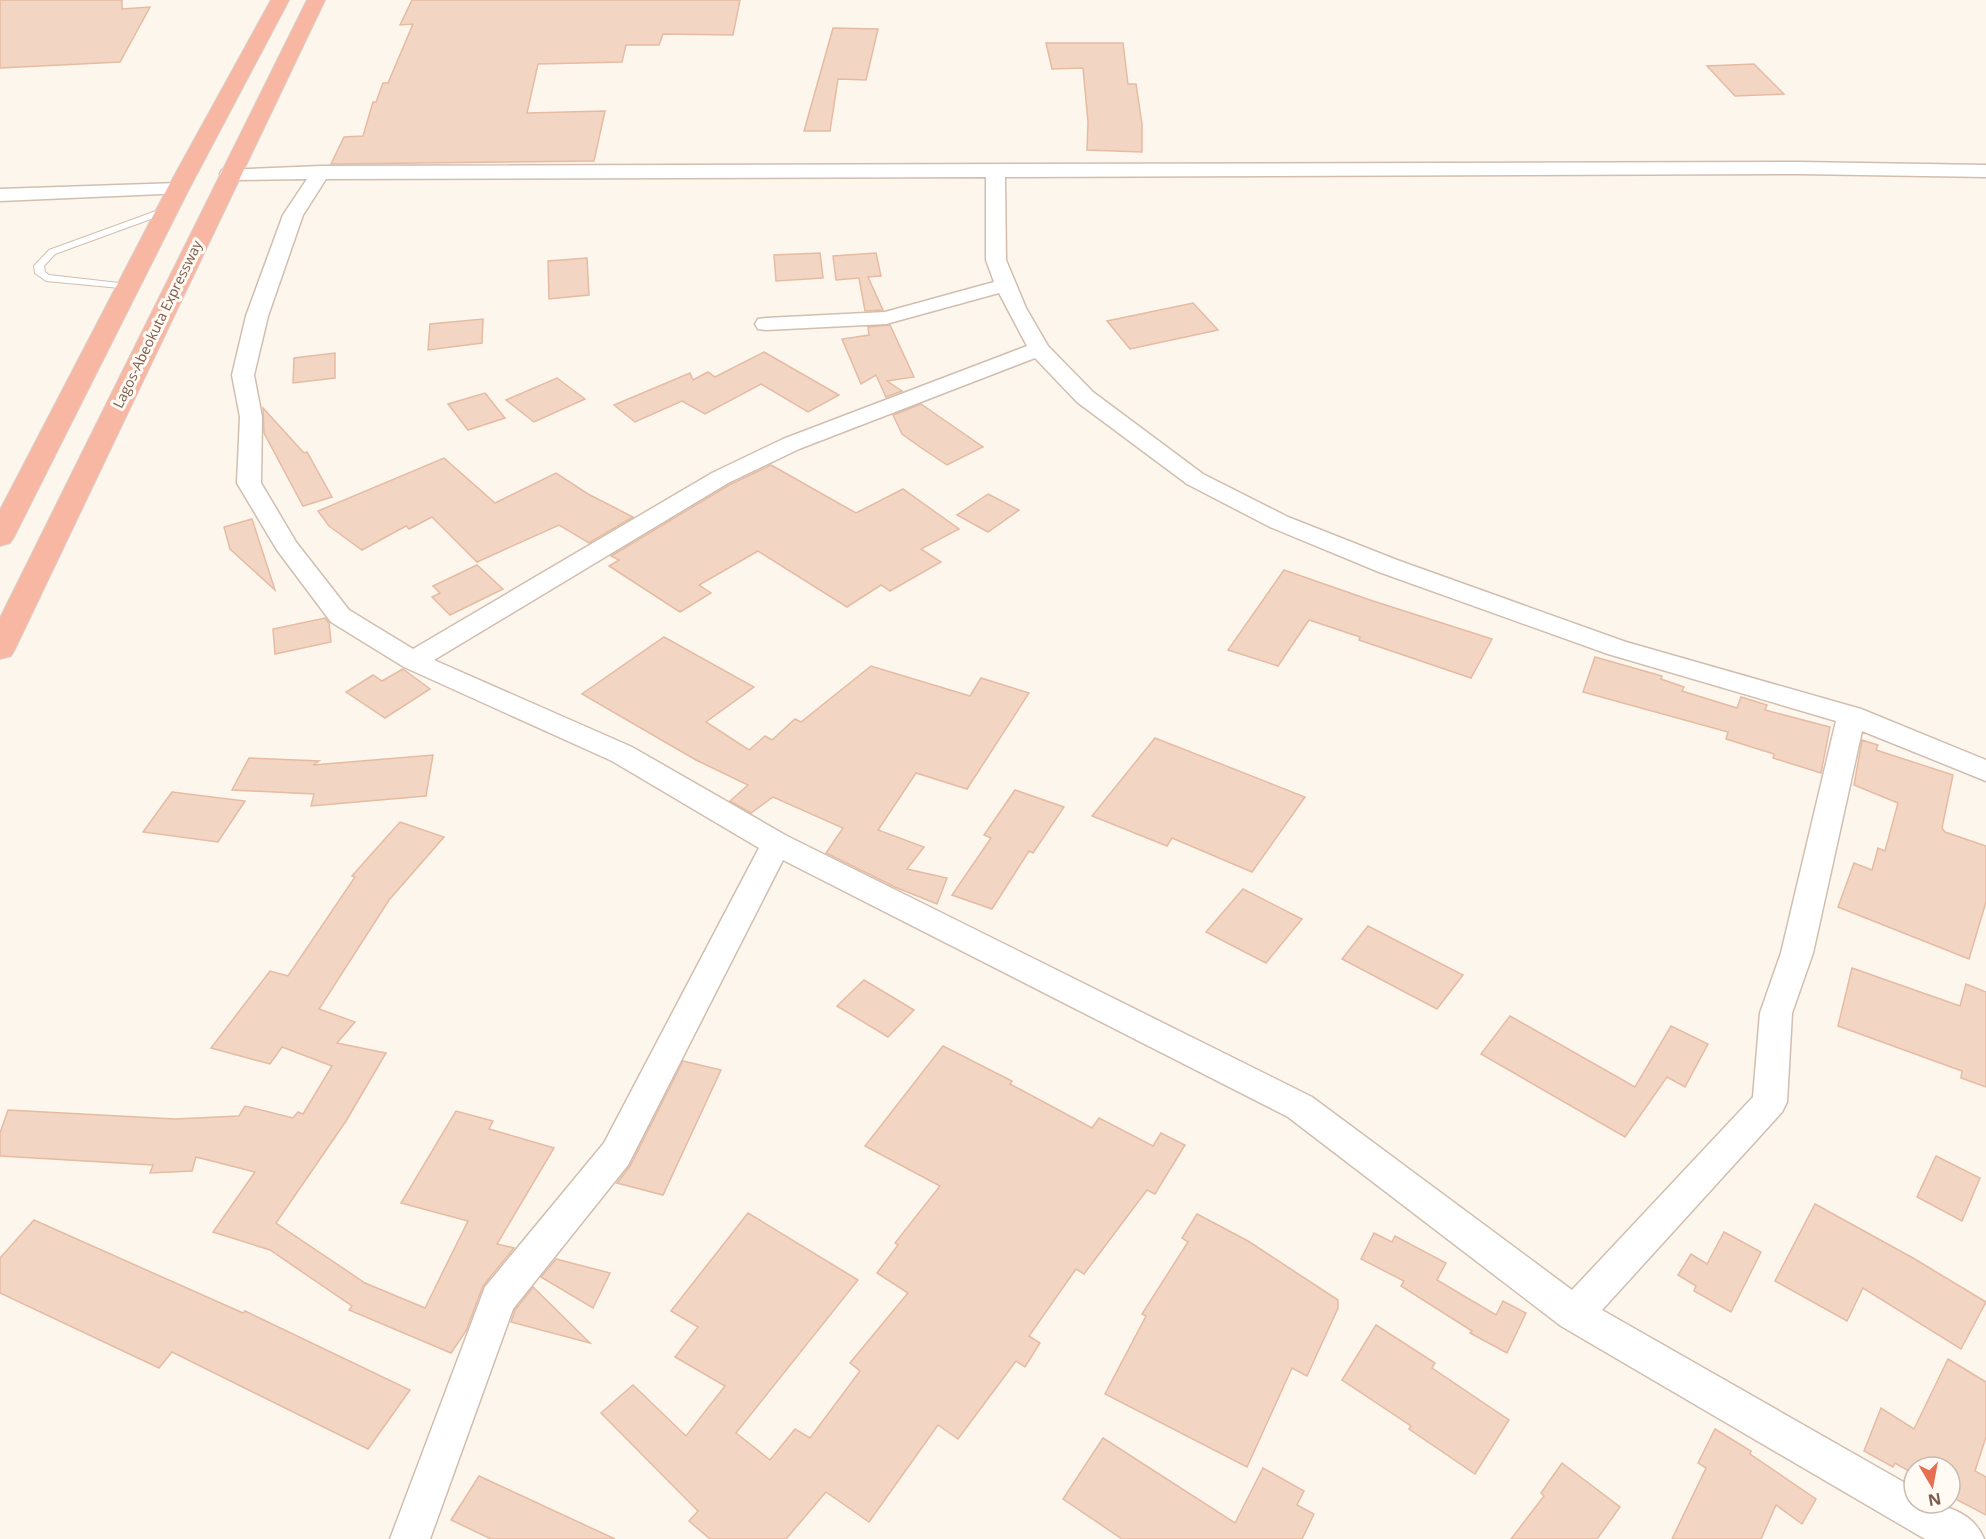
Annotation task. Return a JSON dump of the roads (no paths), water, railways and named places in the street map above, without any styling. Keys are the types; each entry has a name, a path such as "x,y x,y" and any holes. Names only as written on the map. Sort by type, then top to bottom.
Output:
{"highway":[{"path":"0,537 167,210 280,0"},
{"name":"Lagos-Abeokuta Expressway","path":"0,649 229,174 316,0"}],"street":[{"path":"229,174 1800,168 1986,171"},
{"path":"994,171 996,260 1015,308 1039,349 1085,397 1195,479 1279,522 1388,566 1617,648 1851,716 1986,771"},
{"path":"321,172 293,215 256,316 243,375 251,417 249,483 286,545 340,616 413,661 622,754 776,844 1300,1107 1574,1314 1964,1539"},
{"path":"0,195 178,189"},
{"path":"766,324 886,318 1006,285"},
{"path":"413,661 720,478 791,444 1039,349"},
{"path":"1574,1314 1770,1102 1776,1013 1797,953 1851,716"},
{"path":"410,1539 498,1299 616,1154 776,844"}],"lane":[{"path":"128,287 46,278 39,273 39,266 52,252 167,210"}]}
